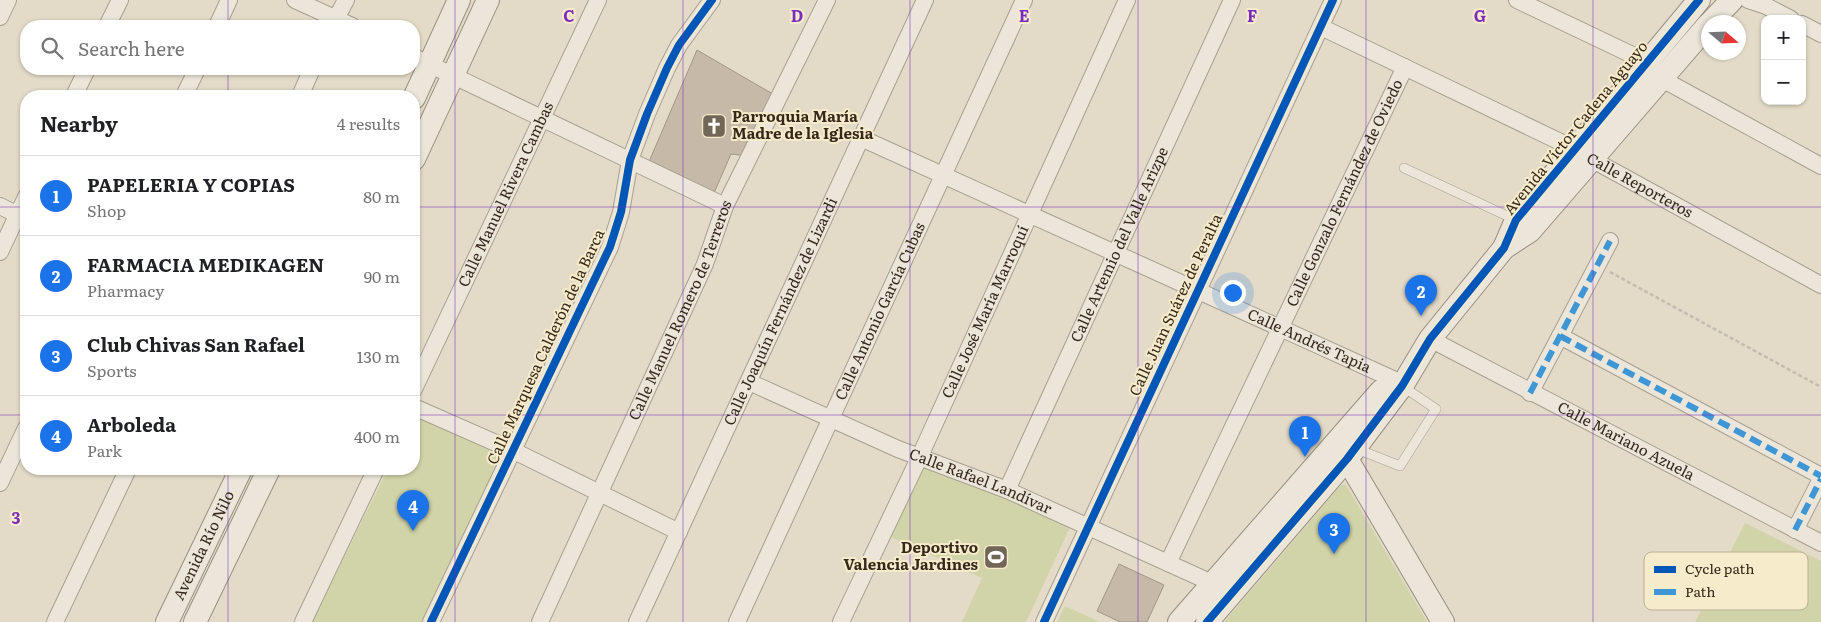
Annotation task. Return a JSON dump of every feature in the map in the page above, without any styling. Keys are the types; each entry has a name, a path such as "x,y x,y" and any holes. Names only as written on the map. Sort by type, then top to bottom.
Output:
{"street":[{"path":"0,17 8,0"},
{"path":"111,20 120,0"},
{"path":"220,20 230,0"},
{"path":"296,0 331,20"},
{"path":"335,20 346,0"},
{"path":"459,0 421,61 725,206"},
{"path":"420,146 488,0"},
{"name":"Calle Manuel Rivera Cambas","path":"420,376 598,0"},
{"name":"Calle Marquesa Calderón de la Barca","path":"432,622 610,247 621,212 630,160 667,68 679,45 712,0"},
{"name":"Calle Manuel Romero de Terreros","path":"540,622 705,264 725,206 827,0"},
{"name":"Calle Joaquín Fernández de Lizardi","path":"637,622 925,0"},
{"name":"Calle Antonio García Cubas","path":"737,622 1024,0"},
{"name":"Calle José María Marroquí","path":"841,622 920,456 1128,0"},
{"name":"Calle Artemio del Valle Arizpe","path":"1007,490 1232,0"},
{"name":"Calle Juan Suárez de Peralta","path":"1044,622 1333,0"},
{"path":"1517,0 1647,62 1662,79 1821,166"},
{"name":"Avenida Víctor Cadena Aguayo","path":"1504,248 1530,231 1647,62 1699,0"},
{"name":"Avenida Víctor Cadena Aguayo","path":"1718,15 1732,0"},
{"path":"1748,0 1765,3 1785,15"},
{"path":"1806,26 1821,34"},
{"name":"Calle Reporteros","path":"1321,27 1584,154 1821,285"},
{"name":"Avenida Víctor Cadena Aguayo","path":"1207,622 1345,451 1381,391 1402,380 1430,339 1504,248 1516,220 1662,79 1701,34"},
{"name":"Calle Gonzalo Fernández de Oviedo","path":"1168,564 1405,67"},
{"path":"77,90 84,75"},
{"path":"187,90 194,75"},
{"path":"303,90 309,75"},
{"path":"416,90 418,75"},
{"name":"Calle Andrés Tapia","path":"861,138 1281,329 1402,380"},
{"path":"0,206 20,216"},
{"path":"0,252 20,220"},
{"path":"1530,392 1610,241"},
{"path":"1560,336 1821,477 1795,530"},
{"name":"Calle Mariano Azuela","path":"1430,339 1821,544"},
{"name":"Calle Rafael Landívar","path":"749,382 831,420 1007,490 1212,583"},
{"path":"420,410 514,451 679,532"},
{"path":"0,482 20,440"},
{"path":"1345,451 1443,622"},
{"name":"Avenida Víctor Cadena Aguayo","path":"1179,622 1212,583 1345,451"},
{"path":"55,622 125,475"},
{"name":"Avenida Río Nilo","path":"167,622 238,475"},
{"name":"Avenida Río Nilo","path":"195,622 267,475"},
{"path":"303,622 373,475"}],"lane":[{"path":"1404,168 1516,220"},
{"path":"1345,451 1400,466 1436,408 1402,380"}],"path":[{"path":"1598,266 1821,387"}],"green space":[{"path":"420,415 507,453 425,622 312,622 385,475 420,475"},
{"name":"Deportivo Valencia Jardines","path":"925,464 1071,525 1026,622 962,622 982,578 891,537"},
{"path":"1341,485 1346,485 1427,622 1224,622"},
{"path":"1745,523 1803,552 1730,552"},
{"path":"1808,554 1821,561 1821,622 1695,622 1701,610 1808,610"},
{"path":"1065,606 1100,622 1057,622"}],"building":[{"name":"Parroquia María Madre de la Iglesia","path":"697,50 778,97 748,156 731,154 714,193 648,164"},
{"path":"1119,564 1164,585 1147,622 1120,622 1097,611"}],"marked path":[{"path":"1530,393 1610,241"},
{"path":"1560,336 1821,476"},
{"path":"1795,530 1821,479"}],"cycle path":[{"path":"431,622 610,247 621,212 630,160 667,68 679,45 712,0"},
{"path":"1044,622 1333,0"},
{"path":"1207,622 1347,459 1402,386 1430,339 1504,248 1516,220 1699,0"}],"place":[{"name":"Parroquia María Madre de la Iglesia","path":"714,126"},
{"name":"FARMACIA MEDIKAGEN","path":"1421,316"},
{"name":"PAPELERIA Y COPIAS","path":"1305,457"},
{"name":"Arboleda","path":"413,531"},
{"name":"Club Chivas San Rafael","path":"1334,554"},
{"name":"Deportivo Valencia Jardines","path":"996,557"}]}
